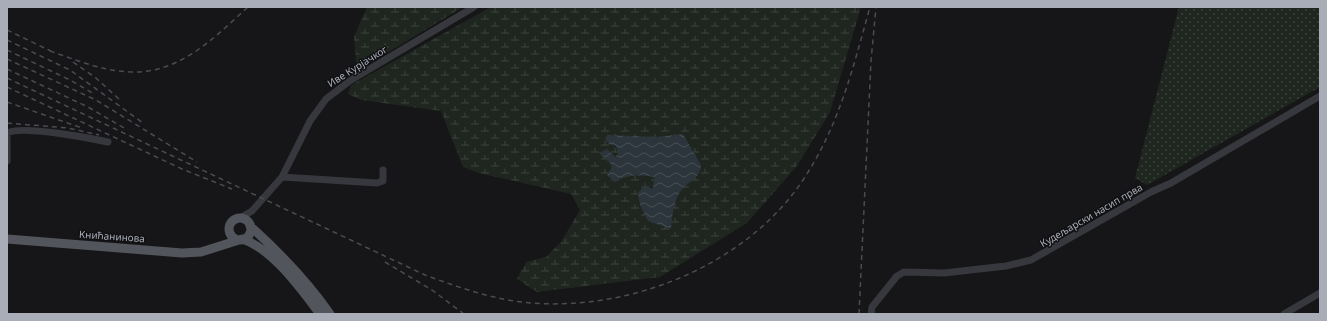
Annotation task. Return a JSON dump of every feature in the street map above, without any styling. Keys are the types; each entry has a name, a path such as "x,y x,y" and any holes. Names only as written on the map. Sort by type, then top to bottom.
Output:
{"main road":[{"path":"215,248 229,230 232,221 240,218 246,220 287,260 318,297 330,314"},
{"path":"241,239 249,234 250,225"},
{"path":"229,230 233,238 254,243 262,249 299,288 320,314"},
{"name":"Книћанинова","path":"7,239 182,253 201,252 241,239"}],"street":[{"name":"Иве Курјачког","path":"252,211 282,177 310,121 326,98 341,87 474,7"},
{"name":"Кудељарски насип прва","path":"871,314 872,307 897,276 904,272 944,273 1006,266 1031,260 1152,192 1171,183 1320,96"},
{"path":"7,133 14,131 44,132 91,138 108,142"},
{"path":"7,138 7,162"},
{"path":"282,177 377,183 383,181 383,170"},
{"path":"240,218 252,211"},
{"path":"250,225 252,211"},
{"path":"1284,314 1320,293"}],"green space":[{"path":"367,7 463,7 357,71 354,37"},
{"path":"491,7 861,7 830,112 797,166 747,223 660,277 537,292 517,279 526,262 546,257 561,242 580,210 571,194 479,173 463,167 441,111 361,100 348,94 351,85"},
{"path":"1179,7 1320,7 1320,87 1147,185 1135,178"}],"water":[{"path":"683,134 701,165 696,177 683,188 678,196 673,210 671,229 648,221 640,205 638,193 644,186 653,189 654,177 629,176 615,182 607,175 613,166 599,153 607,149 615,157 618,154 616,146 609,144 605,139 608,135 656,137"}],"railway":[{"path":"50,51 91,65 112,70 133,72 150,71 182,60 196,51 210,41 248,7"},
{"path":"7,78 425,275 464,289 504,299 531,303 569,303 608,299 646,290 684,276 719,258 751,236 779,210 803,180 816,160 836,118 851,74 870,7"},
{"path":"859,314 871,61 876,7"},
{"path":"7,30 55,53"},
{"path":"7,40 70,70 143,123"},
{"path":"7,50 70,80 94,94"},
{"path":"7,59 96,100 197,162"},
{"path":"73,62 96,78 120,100"},
{"path":"7,69 88,107 126,129"},
{"path":"7,87 182,169 232,189"},
{"path":"7,102 82,128"},
{"path":"7,123 68,128 99,135"},
{"path":"385,262 432,290 464,314"}]}
